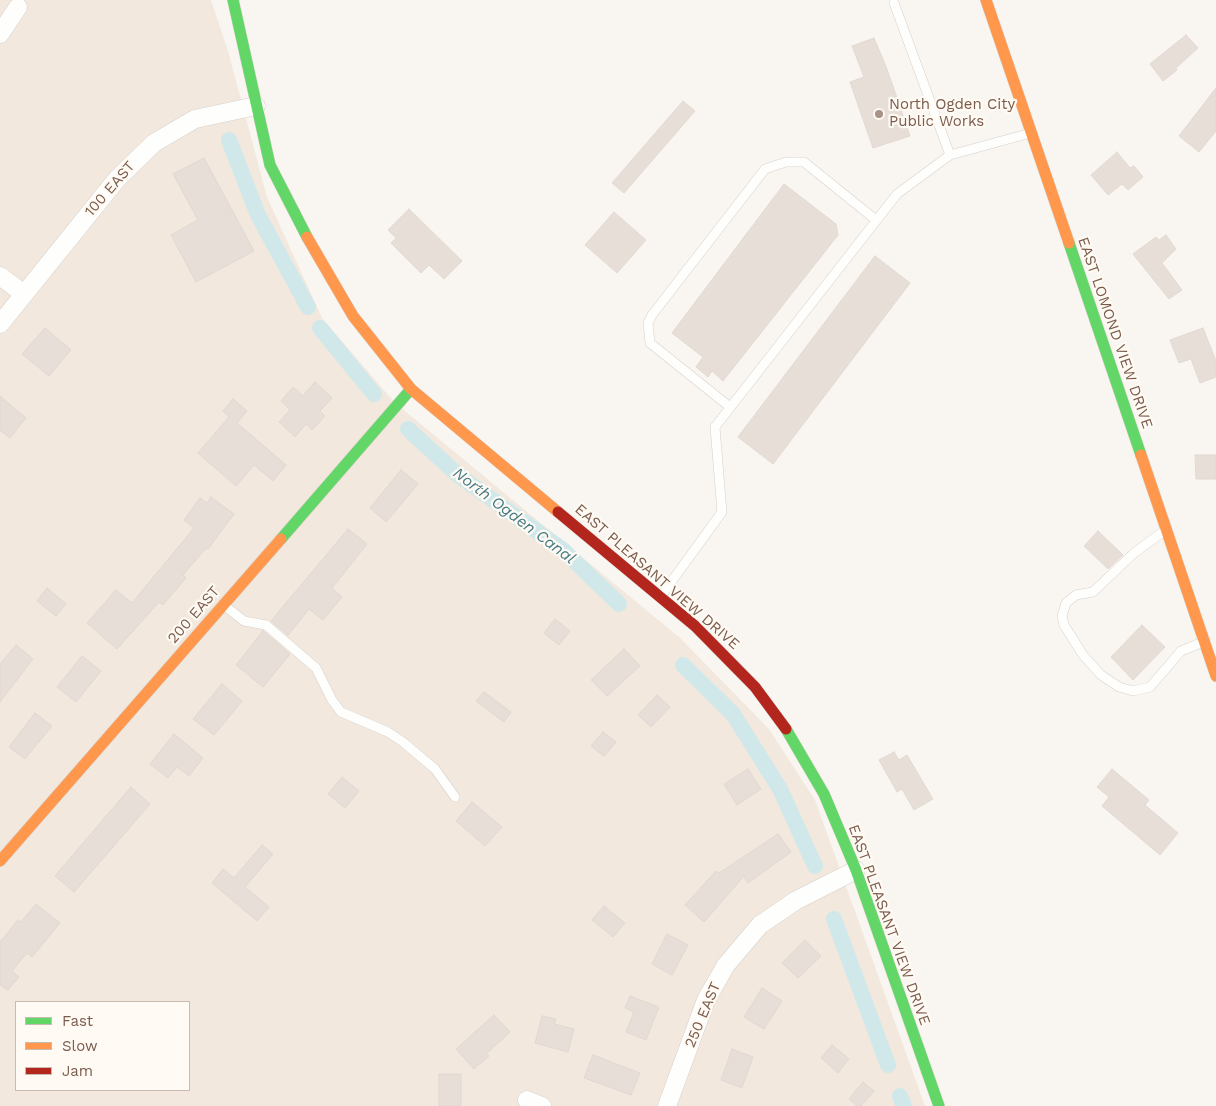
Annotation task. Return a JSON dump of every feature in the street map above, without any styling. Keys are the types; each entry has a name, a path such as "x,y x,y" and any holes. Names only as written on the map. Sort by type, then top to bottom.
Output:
{"street":[{"name":"EAST PLEASANT VIEW DRIVE","path":"233,0 270,165 324,269 353,316 411,389 661,597 728,658 781,721 824,794 856,870 939,1106"},
{"name":"EAST LOMOND VIEW DRIVE","path":"986,0 1216,676"},
{"path":"0,34 18,7"},
{"name":"100 EAST","path":"0,324 117,179 154,143 195,119 256,106"},
{"path":"0,276 24,294"},
{"name":"200 EAST","path":"0,861 411,389"},
{"name":"250 EAST","path":"667,1106 706,1000 726,965 760,925 795,901 856,870"}],"lane":[{"path":"894,3 950,155"},
{"path":"661,597 722,512 715,427 876,220 897,194 950,155 1032,133"},
{"path":"730,407 650,343 648,323 652,315 765,169 786,162 804,162 876,220"},
{"path":"1166,530 1134,553 1093,592 1076,595 1066,603 1062,616 1064,625 1083,655 1101,675 1119,687 1133,691 1150,687 1181,651 1205,642"},
{"path":"223,604 244,620 266,624 316,668 332,700 341,712 388,732 399,739 435,769 455,797"}],"shaded area":[{"path":"0,0 211,0 228,51 267,197 322,318 394,402 680,638 769,729 815,800 925,1106 0,1106"}],"building":[{"path":"1186,35 1198,48 1176,68 1177,70 1163,81 1150,64"},
{"path":"874,38 887,69 910,136 873,148 850,82 864,77 852,46"},
{"path":"1216,88 1216,131 1199,152 1179,136"},
{"path":"683,101 695,111 624,193 612,183"},
{"path":"1117,152 1130,168 1134,166 1143,177 1128,190 1122,184 1108,195 1091,175"},
{"path":"204,158 254,251 196,282 171,235 198,220 173,174"},
{"path":"784,184 836,224 838,235 723,381 712,371 708,377 696,367 703,357 672,333"},
{"path":"409,209 462,261 444,279 429,265 421,273 391,243 396,238 388,230"},
{"path":"614,212 646,240 617,273 585,245"},
{"path":"1166,235 1176,249 1162,263 1182,290 1169,299 1133,254 1156,237 1159,240"},
{"path":"875,256 910,283 773,464 738,437"},
{"path":"45,328 71,350 49,376 22,354"},
{"path":"1203,328 1216,361 1216,377 1200,383 1191,359 1179,363 1170,340"},
{"path":"315,382 332,398 320,411 325,416 312,430 306,424 295,437 279,422 290,410 281,401 293,387 303,396"},
{"path":"0,396 26,418 10,438 0,430"},
{"path":"233,399 247,411 237,423 286,465 273,481 254,465 236,486 198,453 229,417 223,411"},
{"path":"1195,455 1216,455 1216,479 1196,479"},
{"path":"401,470 418,484 386,522 370,508"},
{"path":"211,497 234,514 208,549 206,548 183,575 186,578 163,605 159,602 117,649 87,623 116,590 132,603 194,528 184,520 200,498 207,503"},
{"path":"348,529 367,544 332,588 342,597 323,620 309,609 288,635 271,621"},
{"path":"1098,531 1123,555 1108,569 1084,546"},
{"path":"47,588 66,604 56,616 37,601"},
{"path":"555,619 570,631 559,645 544,633"},
{"path":"1142,625 1165,647 1133,680 1111,657"},
{"path":"263,631 290,654 263,687 236,665"},
{"path":"16,645 33,659 0,702 0,664"},
{"path":"624,649 640,666 607,696 591,680"},
{"path":"82,656 101,671 76,702 57,687"},
{"path":"222,684 242,701 214,735 193,719"},
{"path":"484,692 511,712 504,722 476,701"},
{"path":"657,695 670,707 651,727 638,715"},
{"path":"35,713 52,726 25,759 9,747"},
{"path":"603,732 616,742 604,756 591,746"},
{"path":"174,734 203,758 189,776 177,767 168,778 150,764"},
{"path":"894,752 899,760 907,755 933,799 914,810 902,789 897,792 879,760"},
{"path":"748,769 761,789 737,805 724,784"},
{"path":"1112,769 1149,800 1145,805 1178,833 1160,855 1102,806 1109,797 1097,787"},
{"path":"342,777 359,791 345,808 328,794"},
{"path":"131,787 150,804 74,892 55,876"},
{"path":"472,802 502,827 485,846 456,821"},
{"path":"778,834 791,852 748,883 744,876 704,922 685,905 716,871 719,873"},
{"path":"262,845 273,854 245,887 269,907 257,921 212,883 223,869 234,878"},
{"path":"36,904 60,923 32,957 27,953 12,971 19,977 8,990 0,985 0,942 18,920 21,922"},
{"path":"604,906 625,923 613,937 592,920"},
{"path":"667,934 688,945 672,975 652,964"},
{"path":"805,940 821,956 798,978 782,963"},
{"path":"762,988 782,1001 764,1029 744,1017"},
{"path":"630,996 659,1007 646,1040 626,1032 634,1012 625,1008"},
{"path":"494,1015 510,1032 486,1054 489,1056 474,1069 456,1049"},
{"path":"542,1016 556,1019 554,1024 574,1029 568,1052 535,1043"},
{"path":"832,1045 849,1059 838,1073 821,1058"},
{"path":"732,1049 753,1057 742,1088 721,1080"},
{"path":"593,1055 640,1073 631,1095 584,1078"},
{"path":"439,1074 461,1074 461,1106 439,1106"},
{"path":"863,1082 874,1091 861,1106 857,1106 849,1099"}],"waterway":[{"name":"North Ogden Canal","path":"229,140 258,215 308,307"},
{"name":"North Ogden Canal","path":"320,328 374,394"},
{"name":"North Ogden Canal","path":"408,429 458,475 563,550 619,604"},
{"name":"North Ogden Canal","path":"683,665 733,714 780,789 815,866"},
{"name":"North Ogden Canal","path":"834,919 888,1065"},
{"name":"North Ogden Canal","path":"900,1096 904,1106"}],"traffic: fast":[{"path":"233,0 270,165 307,237"},
{"path":"1069,243 1141,455"},
{"path":"281,539 411,389"},
{"path":"786,729 824,794 856,870 939,1106"}],"traffic: slow":[{"path":"986,0 1069,243"},
{"path":"307,237 353,316 411,389 558,512"},
{"path":"1141,455 1216,676"},
{"path":"0,861 281,539"}],"traffic: jam":[{"path":"558,512 695,626 755,687 786,729"}],"place":[{"name":"North Ogden City Public Works","path":"879,114"}]}
